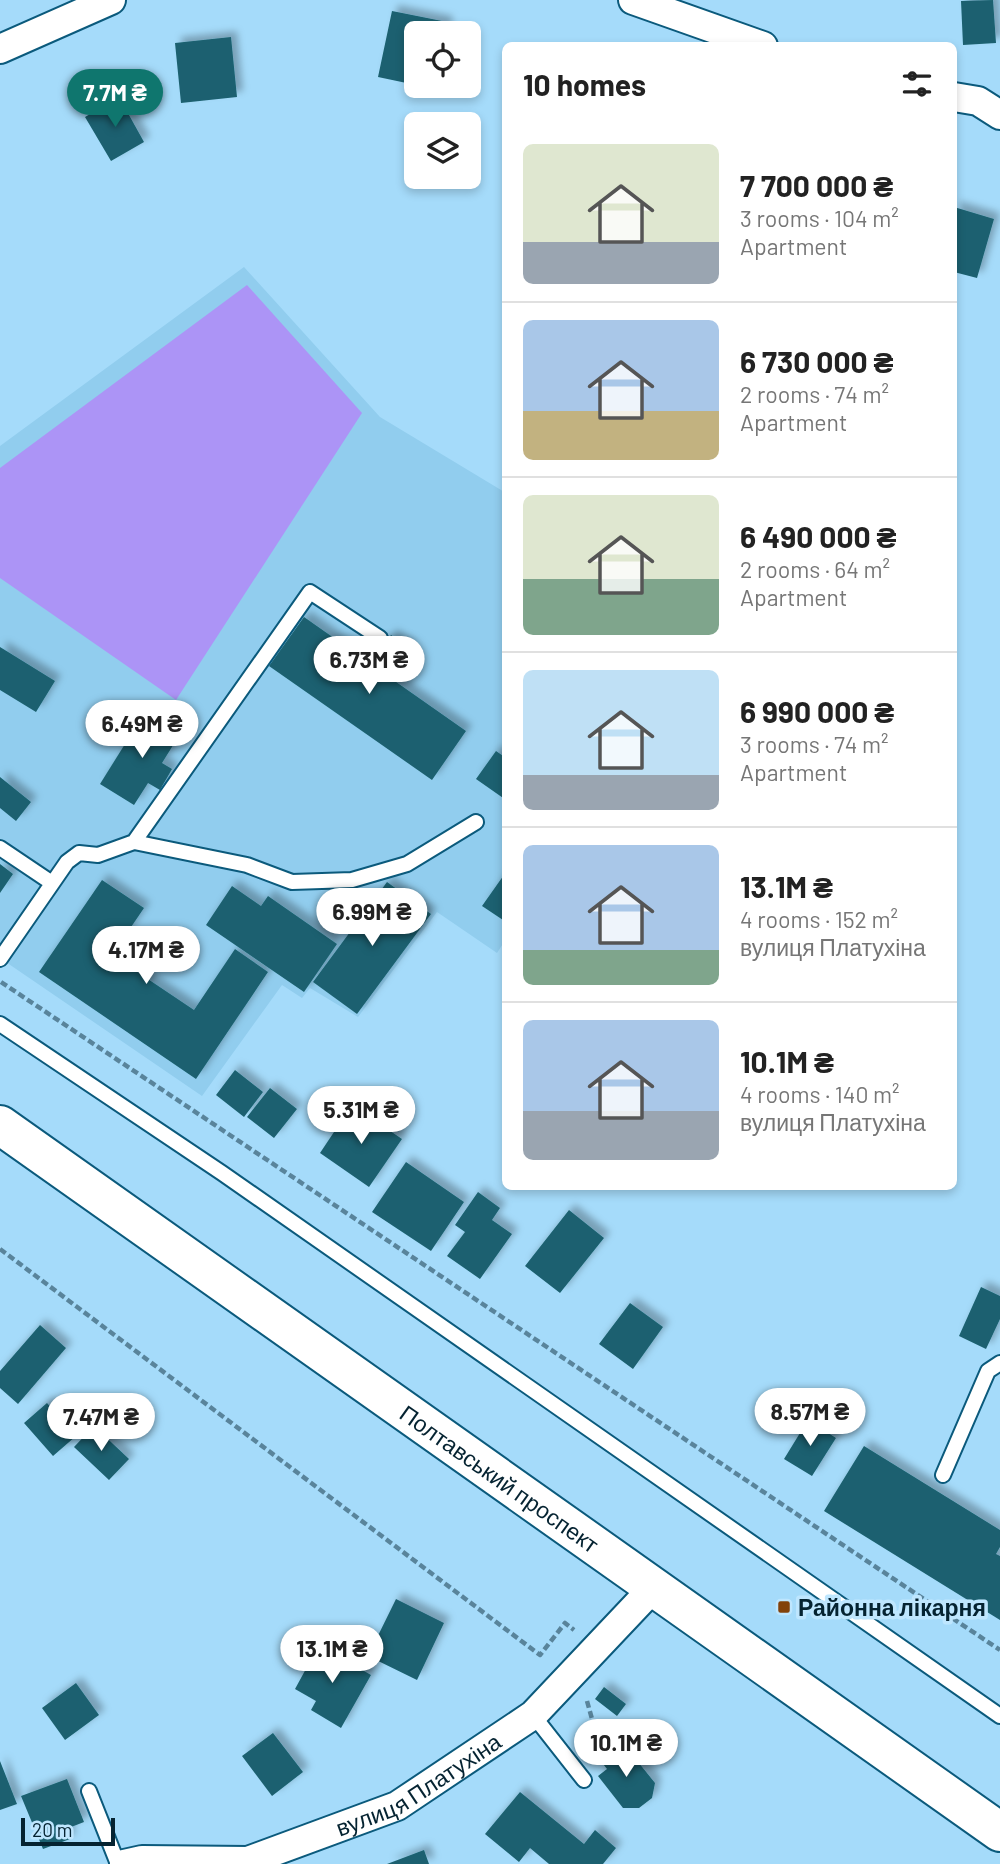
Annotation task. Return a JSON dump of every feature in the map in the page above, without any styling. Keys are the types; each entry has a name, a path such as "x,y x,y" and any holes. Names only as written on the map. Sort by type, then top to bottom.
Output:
{"highway":[{"name":"Полтавський проспект","path":"0,1125 1000,1832"}],"street":[{"path":"0,49 111,0"},
{"path":"633,0 752,42"},
{"path":"957,98 978,101 1000,115"},
{"name":"вулиця Платухіна","path":"121,1864 142,1860 248,1861 397,1806 533,1715 654,1587"}],"lane":[{"path":"134,842 310,592 380,638"},
{"path":"0,960 67,862 79,853 98,855 134,842 247,865 292,882 352,880 407,864 476,822"},
{"path":"0,848 52,883"},
{"path":"0,1024 222,1172 1000,1716"},
{"path":"943,1475 988,1371 1000,1363"},
{"path":"533,1715 584,1780"},
{"path":"89,1791 121,1864"}],"path":[{"path":"0,981 1000,1650"},
{"path":"0,1249 540,1655 565,1623 597,1647"},
{"path":"587,1698 599,1744"}],"shaded area":[{"path":"244,267 380,417 502,491 502,945 497,953 437,912 358,1017 310,988 302,998 282,985 202,1096 0,958 0,446"},
{"path":"247,285 362,413 176,700 0,578 0,468"}],"building":[{"path":"993,0 996,43 963,45 961,1"},
{"path":"392,11 442,21 404,21 404,82 378,77"},
{"path":"231,37 237,97 181,103 175,43"},
{"path":"119,97 144,142 111,161 85,117"},
{"path":"957,208 994,219 977,278 957,273"},
{"path":"304,617 371,664 391,635 410,648 389,677 466,731 432,780 269,666"},
{"path":"0,647 55,681 36,712 0,690"},
{"path":"145,712 180,734 162,763 172,769 160,790 148,783 134,805 100,784"},
{"path":"496,751 502,755 502,797 476,779"},
{"path":"0,777 31,802 16,821 0,808"},
{"path":"0,864 13,874 0,893"},
{"path":"502,878 502,919 482,906"},
{"path":"102,880 144,908 112,955 194,1010 235,949 268,972 196,1079 39,972"},
{"path":"387,882 431,914 357,1014 313,982"},
{"path":"232,886 261,906 268,896 337,944 304,992 206,925"},
{"path":"235,1070 263,1092 244,1117 216,1095"},
{"path":"270,1088 297,1109 274,1138 247,1117"},
{"path":"352,1105 402,1139 369,1187 320,1153"},
{"path":"406,1162 464,1202 431,1251 372,1212"},
{"path":"478,1192 500,1208 492,1220 512,1234 480,1279 447,1256 465,1232 455,1225"},
{"path":"569,1210 604,1238 560,1293 525,1266"},
{"path":"981,1287 1000,1296 1000,1319 986,1349 959,1336"},
{"path":"630,1303 663,1327 633,1369 599,1344"},
{"path":"40,1325 66,1348 18,1404 0,1388 0,1371"},
{"path":"47,1403 76,1436 53,1456 24,1423"},
{"path":"808,1420 836,1438 812,1476 784,1459"},
{"path":"94,1426 129,1459 109,1480 74,1447"},
{"path":"864,1446 1000,1530 1000,1547 996,1554 1000,1556 1000,1620 824,1511"},
{"path":"396,1599 444,1623 417,1680 368,1656"},
{"path":"319,1645 371,1675 341,1728 311,1710 316,1701 295,1689"},
{"path":"76,1683 99,1715 65,1740 42,1708"},
{"path":"604,1687 626,1704 617,1716 595,1699"},
{"path":"273,1733 303,1772 272,1796 242,1756"},
{"path":"612,1745 622,1758 630,1752 655,1783 652,1798 639,1808 623,1808 598,1776 607,1769 597,1756"},
{"path":"0,1761 17,1804 0,1810"},
{"path":"67,1779 84,1822 66,1829 70,1839 43,1849 21,1796"},
{"path":"520,1792 584,1844 595,1830 616,1848 603,1864 549,1864 530,1848 519,1862 485,1834"},
{"path":"424,1850 429,1864 387,1864"}],"place":[{"name":"Районна лікарня","path":"784,1607"}]}
